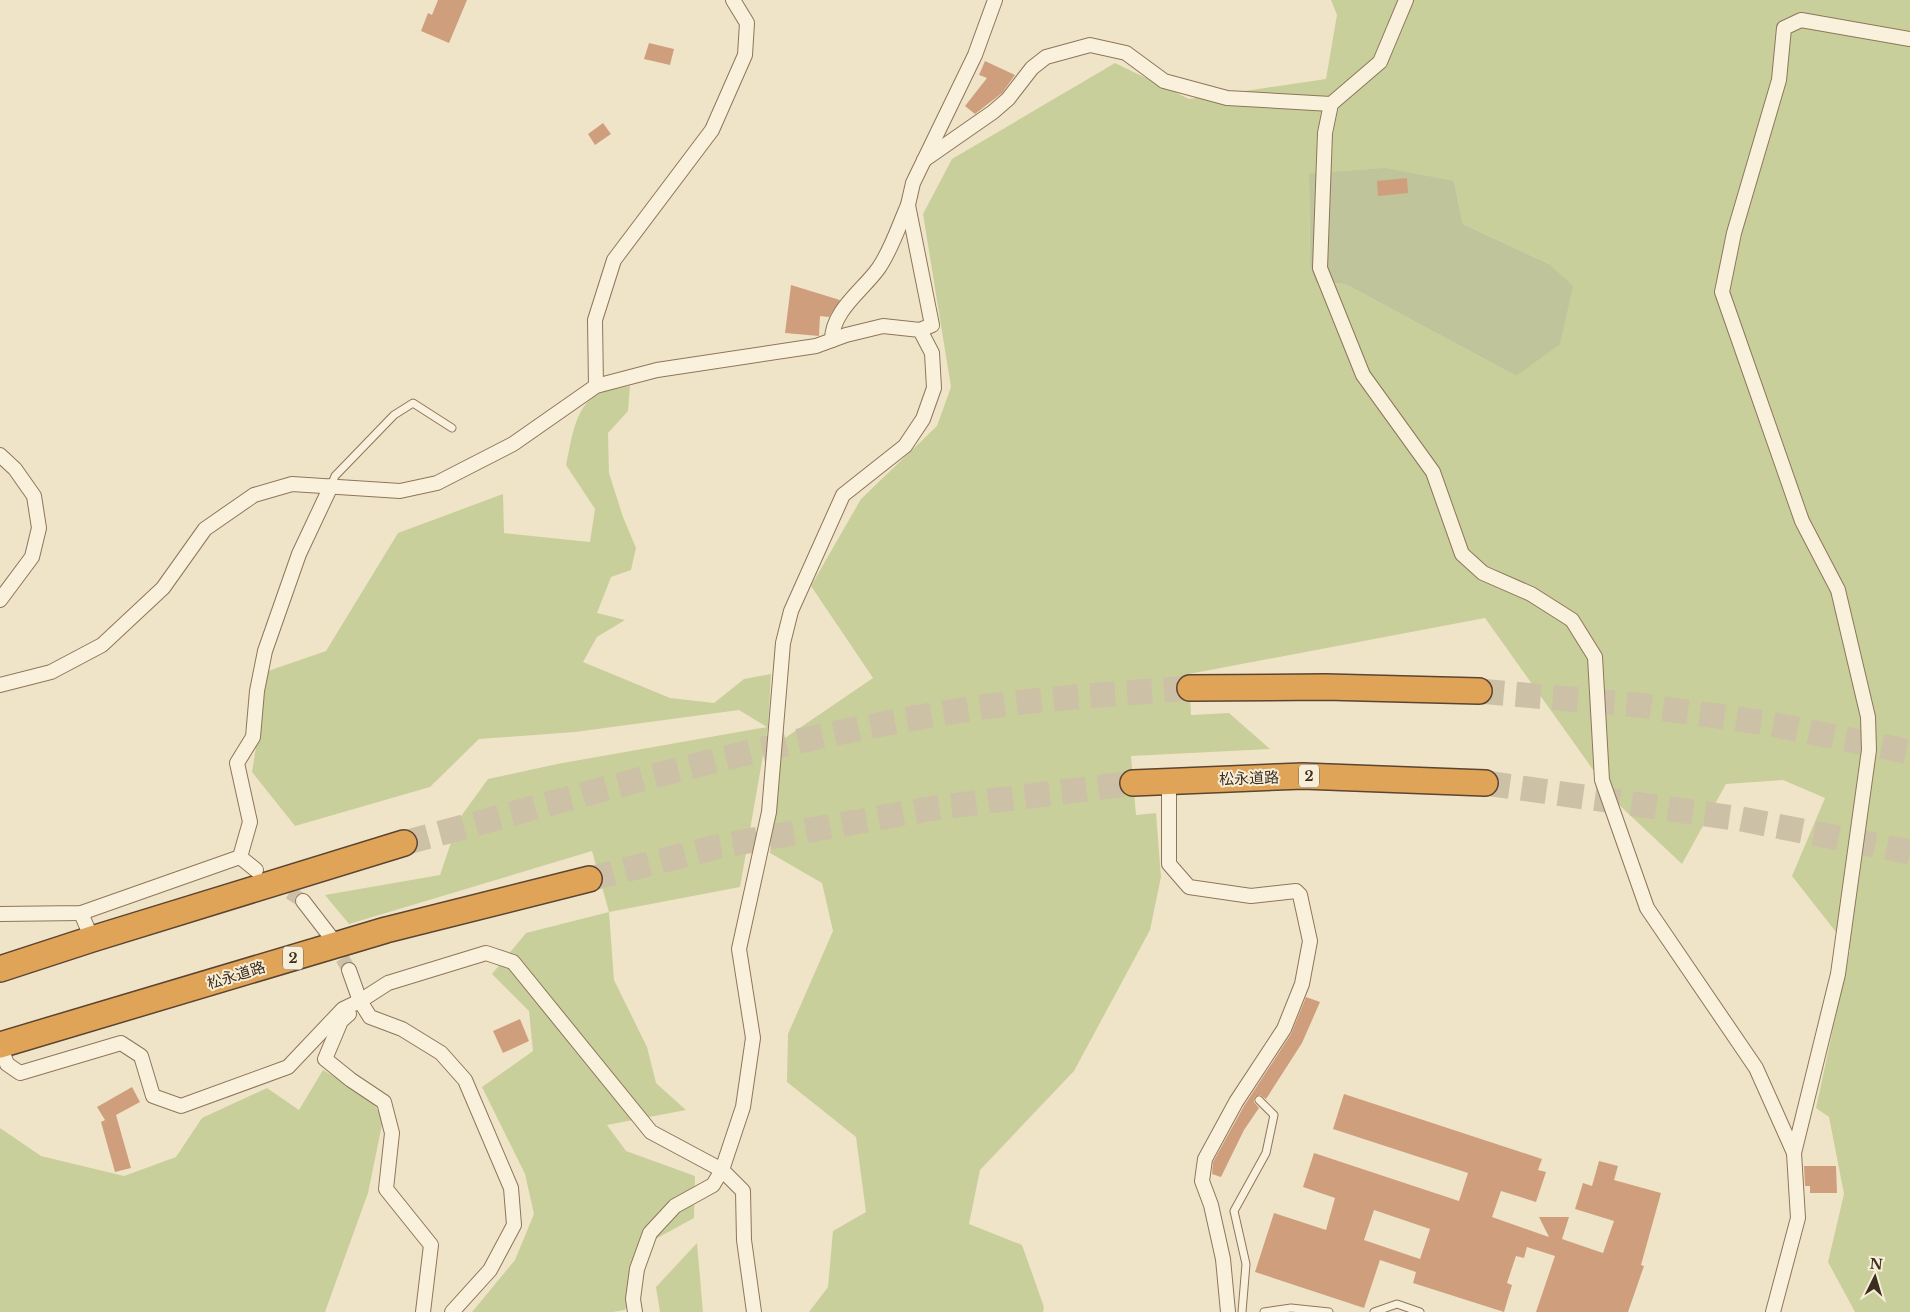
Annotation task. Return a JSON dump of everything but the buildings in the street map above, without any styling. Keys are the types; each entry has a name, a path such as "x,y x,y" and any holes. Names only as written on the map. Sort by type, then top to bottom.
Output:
{"highway":[{"path":"1190,688 1326,687 1479,691"},
{"name":"松永道路","path":"1133,783 1303,776 1485,783"},
{"path":"0,970 92,939 404,843"},
{"name":"松永道路","path":"0,1045 386,930 589,880"}],"street":[{"path":"596,386 595,320 614,260 712,130 745,56 747,24 733,0"},
{"path":"832,340 832,330 847,304 879,268 908,205 913,183 975,56 995,0"},
{"path":"1406,0 1380,62 1331,104 1324,133 1320,268 1364,375 1433,472 1462,554 1483,573 1531,594 1572,620 1595,658 1602,780 1647,908 1756,1068 1794,1153"},
{"path":"1772,1312 1798,1218 1794,1153 1838,974 1868,750 1868,717 1838,590 1802,521 1722,292 1734,232 1779,80 1784,28 1801,20 1910,39"},
{"path":"924,160 993,112 1008,99 1032,68 1046,57 1090,45 1126,53 1164,81 1227,98 1331,104"},
{"path":"0,685 51,672 102,646 163,588 205,529 254,495 292,484 400,491 437,483 513,444 596,386 657,370 816,346 883,326 920,330 932,326 908,205"},
{"path":"635,1312 632,1299 637,1269 650,1233 675,1206 713,1185 722,1170 743,1107 753,1038 739,949 769,812 783,643 791,611 843,495 905,446 924,419 934,388 932,353 920,330"},
{"path":"0,455 16,469 34,496 39,528 32,557 0,600"},
{"path":"240,858 250,822 236,763 253,737 257,691 268,642 299,554 331,486"},
{"path":"1169,781 1169,864 1189,887 1252,896 1296,892 1300,895 1310,941 1302,984 1284,1029 1236,1102 1205,1159 1202,1181 1211,1205 1223,1259 1228,1312"},
{"path":"240,858 256,870"},
{"path":"0,914 81,913 240,858"},
{"path":"303,901 330,936"},
{"path":"81,913 92,939"},
{"path":"0,1045 7,1064 20,1073 121,1043 141,1056 153,1096 181,1106 288,1068 343,1009 360,1001 388,983 486,953 514,962 651,1132 722,1170 743,1191 744,1240 754,1312"},
{"path":"349,970 360,1001 370,1017 402,1029 441,1054 465,1080 511,1188 514,1225 490,1270 452,1312"},
{"path":"360,1001 342,1021 325,1059 384,1102 392,1133 386,1189 431,1245 424,1312"}],"lane":[{"path":"331,486 335,476 394,415 413,403 452,428"},
{"path":"1242,1312 1246,1264 1234,1211 1266,1153 1274,1116 1259,1100"},
{"path":"1374,1312 1397,1304 1420,1312"},
{"path":"1264,1312 1291,1308 1329,1312"}],"green space":[{"path":"1331,0 1910,0 1910,1312 1855,1312 1828,1262 1844,1194 1829,1117 1816,1108 1850,950 1792,876 1825,798 1783,780 1726,784 1682,864 1616,802 1485,618 1189,674 1191,715 1229,713 1270,749 1131,756 1136,815 1156,813 1161,877 1150,930 1074,1071 980,1170 969,1224 1022,1245 1044,1307 1043,1312 809,1312 828,1287 833,1231 866,1212 856,1137 787,1082 788,1034 833,931 822,883 770,853 782,740 873,678 811,586 861,499 937,426 951,387 923,214 952,159 1115,63 1189,99 1326,79 1337,15","holes":["1309,175 1454,181 1463,224 1549,264 1516,376 1345,284 1315,282 1310,265"]},
{"path":"1385,168 1454,181 1463,224 1549,264 1573,286 1560,344 1516,376 1345,284 1315,282 1310,265 1309,174"},
{"path":"630,386 628,411 608,433 609,473 623,517 636,548 631,570 611,577 597,613 625,620 597,637 583,662 670,698 714,703 744,679 771,674 768,727 740,887 609,912 592,851 349,924 325,895 440,875 459,819 488,779 557,764 767,727 739,710 575,732 479,739 430,787 295,826 252,772 268,671 326,651 398,533 503,494 504,533 590,542 595,509 566,465 573,434 580,413 593,397 606,391"},
{"path":"609,912 614,980 647,1047 656,1083 686,1110 607,1125 626,1151 695,1176 694,1218 652,1241 625,1310 613,1312 472,1312 515,1260 534,1214 525,1174 482,1087 533,1051 529,1011 492,974 526,933"},
{"path":"323,1070 371,1098 383,1120 368,1193 325,1312 0,1312 0,1128 41,1156 124,1176 176,1157 202,1118 267,1088 299,1110"},
{"path":"697,1243 703,1312 660,1312 656,1287"}],"tunnel":[{"path":"404,843 685,768 826,735 969,709 1024,702 1190,688"},
{"path":"1479,691 1638,705 1766,723 1910,752"},
{"path":"589,879 720,846 934,808 1133,783"},
{"path":"1485,783 1741,819 1910,852"},
{"path":"272,881 303,901"},
{"path":"332,940 349,970"}]}
